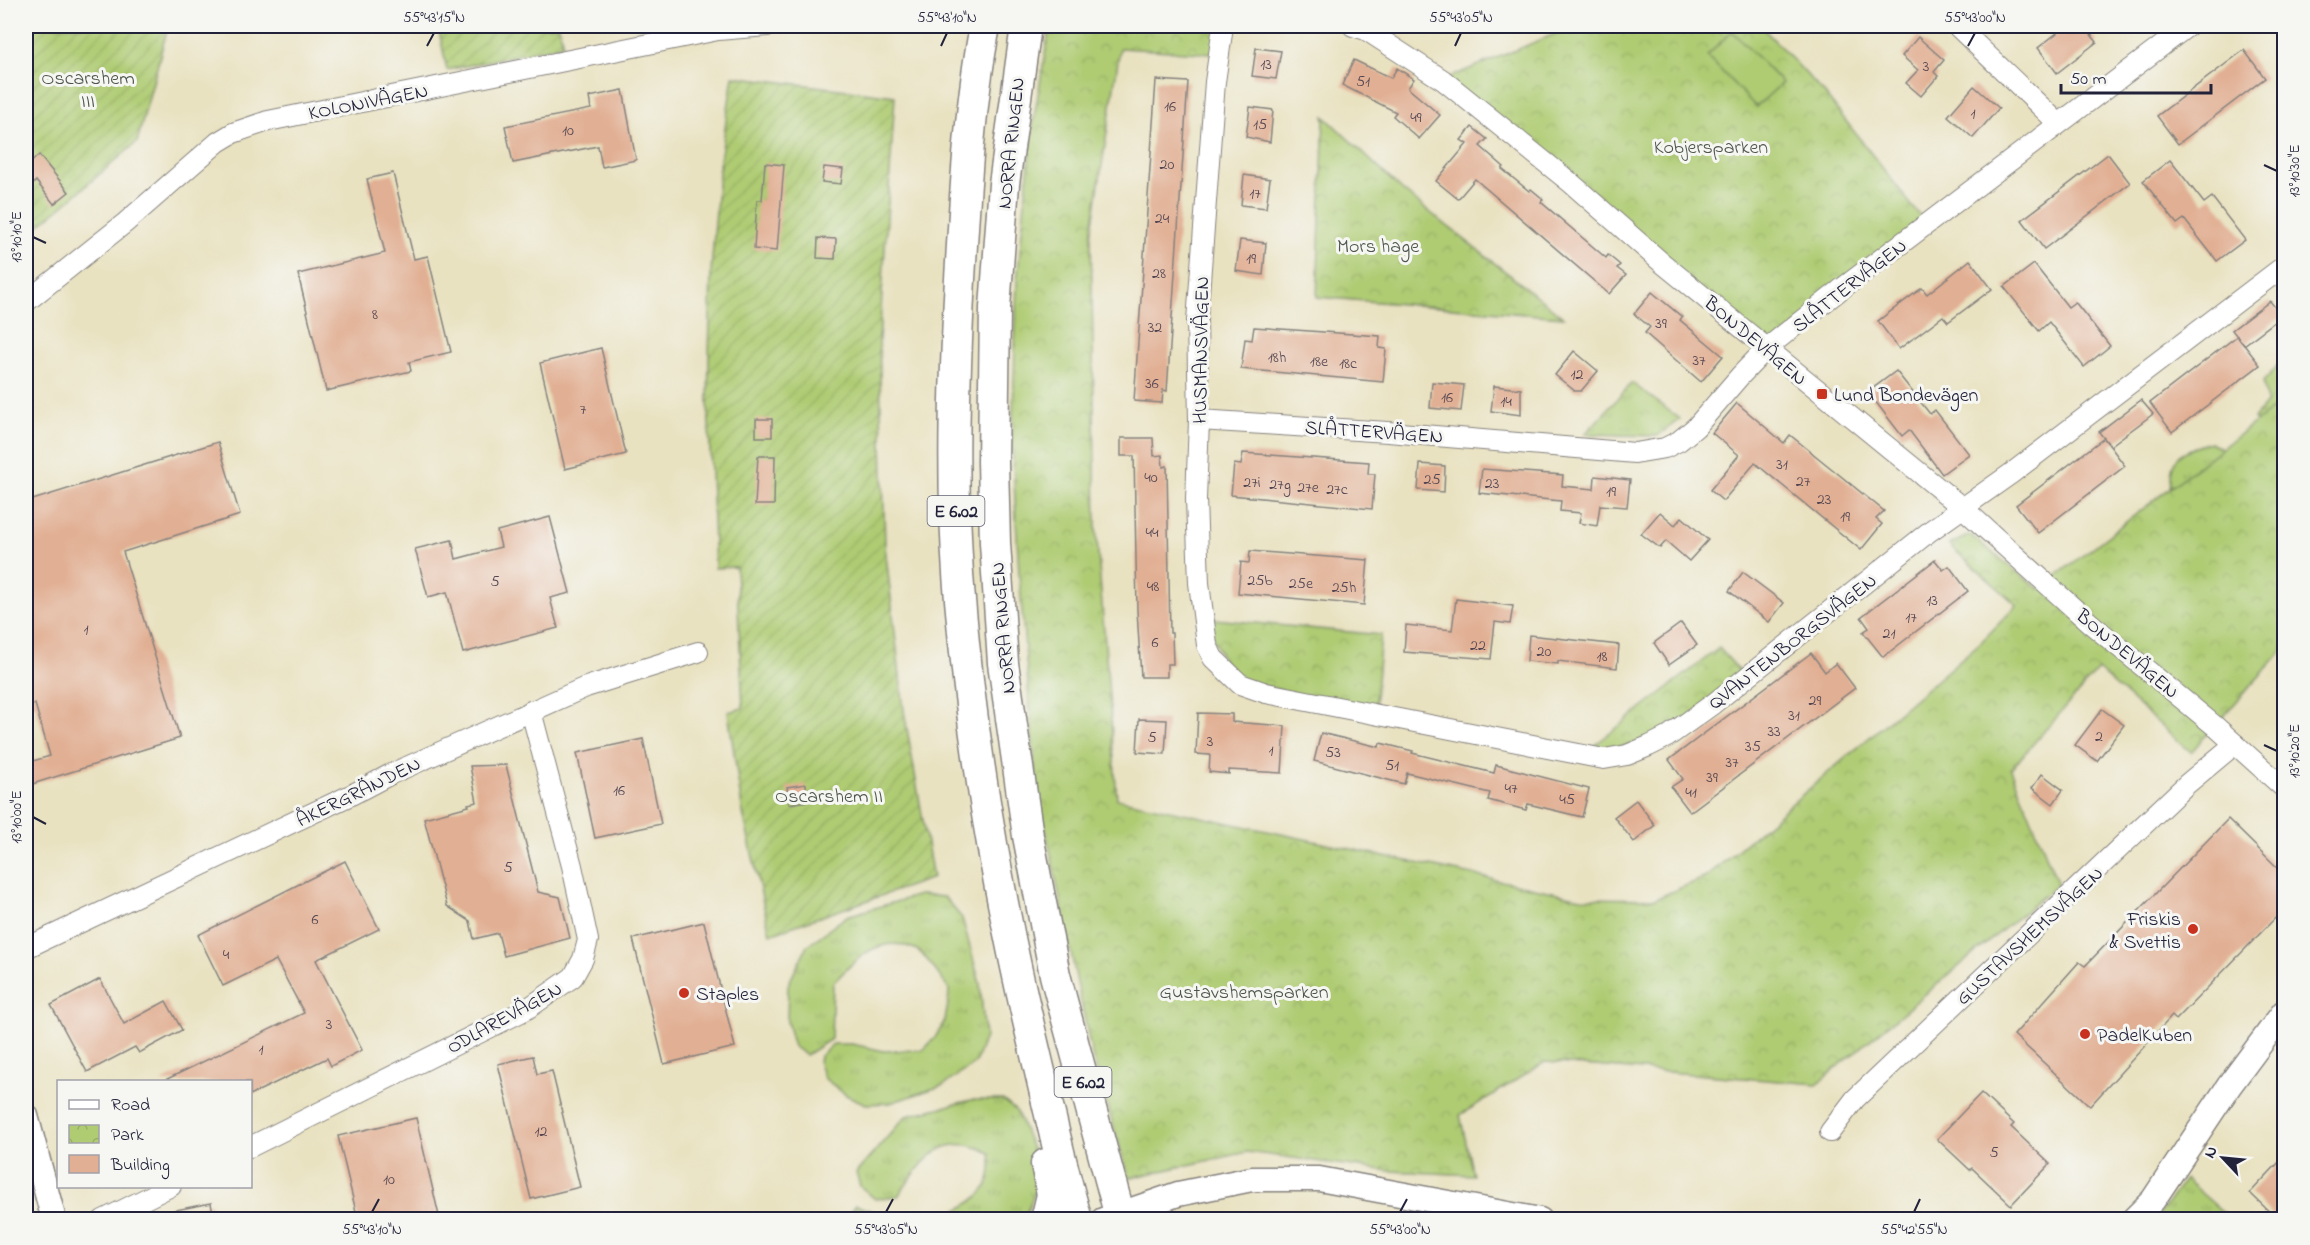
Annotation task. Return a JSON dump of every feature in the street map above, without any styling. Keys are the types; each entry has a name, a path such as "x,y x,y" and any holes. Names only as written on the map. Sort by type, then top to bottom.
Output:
{"main road":[{"name":"NORRA RINGEN","path":"985,26 964,186 955,406 958,560 968,681 990,844 1004,918 1038,1065 1077,1220"},
{"name":"NORRA RINGEN","path":"1026,26 1004,183 995,308 993,462 995,543 1003,663 1028,836 1055,975 1111,1212"},
{"path":"1038,1065 1030,1096 1051,1185 1051,1205 1046,1220"}],"street":[{"name":"KOLONIVÄGEN","path":"26,302 233,132 268,121 718,30 767,26"},
{"name":"HUSMANSVÄGEN","path":"1223,26 1215,82 1197,321 1199,420 1196,499 1199,583 1207,645 1213,658 1224,670"},
{"name":"BONDEVÄGEN","path":"1353,26 1366,30 1443,80 1571,183 1661,262 1964,509 2090,623 2284,788"},
{"path":"1957,26 2058,123"},
{"name":"SLÅTTERVÄGEN","path":"1199,420 1376,431 1635,453 1665,448 1696,427 1767,348 2058,123 2188,26"},
{"name":"QVANTENBORGSVÄGEN","path":"1224,670 1240,684 1266,693 1604,759 1627,755 1667,737 1713,704 1930,531 1964,509 2284,266"},
{"name":"ÅKERGRÄNDEN","path":"26,948 391,774 585,687 698,652"},
{"name":"ODLAREVÄGEN","path":"252,1147 527,1009 573,977 583,959 588,940 573,866 531,711"},
{"name":"GUSTAVSHEMSVÄGEN","path":"1830,1131 1855,1099 2187,784 2235,744"},
{"path":"2133,1220 2153,1200 2229,1086 2284,1012"},
{"path":"26,1116 54,1220"},
{"path":"1111,1212 1178,1194 1252,1179 1319,1179 1540,1220"},
{"path":"104,1220 167,1188"},
{"path":"1154,1220 1204,1190"}],"green space":[{"name":"Oscarshem III","path":"26,26 168,26 137,142 26,235"},
{"path":"438,26 559,26 563,45 447,70"},
{"name":"Gustavshemsparken","path":"1050,26 1223,26 1219,54 1120,48 1091,236 1096,527 1117,799 1581,898 1655,899 1706,877 1981,642 2017,605 1949,545 1970,535 2039,589 2284,400 2284,649 2191,752 2098,670 2011,769 2058,884 1817,1084 1545,1062 1460,1115 1473,1175 1390,1171 1247,1152 1129,1178 1092,1055 1036,783 1019,573 1012,445 1017,281 1033,123"},
{"name":"Kobjersparken","path":"1574,26 1761,26 1824,93 1927,225 1767,348 1443,80"},
{"path":"1732,31 1782,83 1756,107 1707,56"},
{"name":"Oscarshem II","path":"733,76 895,96 879,340 885,546 904,711 933,878 770,934 742,808 728,712 743,708 736,567 715,568 708,401 711,272 720,161"},
{"name":"Mors hage","path":"1324,116 1403,191 1563,317 1317,297"},
{"path":"2284,363 2284,442 2263,429 2254,418 2267,402 2263,382 2279,364"},
{"path":"1632,383 1680,419 1657,436 1585,434"},
{"path":"2210,442 2234,456 2170,494 2172,471 2177,458 2182,453"},
{"path":"1204,618 1381,635 1374,715 1231,677"},
{"path":"1719,648 1745,677 1667,737 1582,755"},
{"path":"919,895 944,897 962,918 980,984 985,1037 975,1063 944,1085 890,1103 866,1104 846,1095 824,1078 819,1063 820,1056 833,1044 852,1044 884,1051 923,1050 944,1023 949,989 917,950 904,945 880,946 860,957 833,983 831,1039 806,1055 794,1047 787,1022 788,985 807,946 847,916"},
{"path":"971,1100 1003,1100 1017,1112 1032,1149 1037,1186 1025,1217 1020,1219 944,1219 978,1197 990,1179 990,1153 974,1146 959,1144 947,1146 936,1152 916,1171 898,1196 875,1199 860,1186 856,1173 906,1116"},
{"path":"2185,1179 2231,1219 2156,1219"},
{"path":"856,1205 893,1219 845,1219"}],"building":[{"path":"2066,26 2084,26 2097,42 2057,73 2038,48"},
{"path":"1918,37 1944,60 1934,72 1938,76 1921,96 1906,83 1918,70 1902,56"},
{"path":"1256,48 1281,51 1276,79 1252,76"},
{"path":"2244,50 2265,78 2178,144 2157,116"},
{"path":"1354,60 1391,78 1397,68 1414,79 1408,88 1440,115 1419,139 1393,116 1396,112 1342,85"},
{"path":"1156,80 1188,82 1167,391 1163,390 1162,403 1134,401"},
{"path":"1974,86 1999,108 1973,138 1948,116"},
{"path":"623,90 636,160 602,167 598,146 513,163 505,126 591,109 589,97"},
{"path":"1250,107 1273,110 1270,142 1246,137"},
{"path":"1472,127 1487,139 1480,146 1504,167 1502,169 1529,191 1531,189 1543,199 1541,202 1606,258 1608,255 1620,265 1617,268 1626,275 1609,294 1475,179 1458,199 1436,181 1467,144 1461,140"},
{"path":"2108,154 2130,183 2044,249 2022,220"},
{"path":"39,155 69,192 54,204 36,181 26,191 26,167"},
{"path":"2170,160 2204,203 2212,197 2245,240 2217,261 2184,219 2177,224 2143,181"},
{"path":"765,163 784,165 777,251 754,249 757,200 762,200"},
{"path":"824,167 843,169 841,184 822,182"},
{"path":"393,173 414,259 428,256 451,352 409,362 411,371 326,391 298,274 385,253 367,179"},
{"path":"1244,175 1270,179 1266,208 1241,205"},
{"path":"818,238 836,239 835,259 817,258"},
{"path":"1240,240 1266,243 1263,275 1236,271"},
{"path":"1970,260 1992,289 1948,322 1943,316 1899,349 1878,321 1922,288 1927,294"},
{"path":"2034,264 2068,307 2075,302 2110,346 2084,367 2049,322 2039,331 2004,287"},
{"path":"1652,292 1682,317 1680,320 1723,356 1701,382 1645,333 1650,327 1634,314"},
{"path":"2270,301 2282,316 2244,345 2232,330"},
{"path":"1254,327 1380,336 1379,348 1386,349 1383,382 1241,369 1245,339 1252,340"},
{"path":"2237,336 2260,365 2172,432 2150,403"},
{"path":"601,348 626,454 565,469 540,363"},
{"path":"1574,351 1598,371 1581,391 1575,391 1555,375"},
{"path":"1896,371 1930,414 1935,410 1969,454 1942,474 1909,430 1902,436 1868,392"},
{"path":"1432,382 1464,385 1461,411 1430,408"},
{"path":"1494,386 1521,389 1521,415 1491,411"},
{"path":"2141,400 2153,414 2110,446 2099,432"},
{"path":"1737,403 1784,443 1790,435 1884,511 1876,519 1882,524 1861,550 1755,463 1723,501 1710,490 1739,455 1712,433"},
{"path":"756,419 772,419 772,437 756,437"},
{"path":"1121,438 1153,438 1154,456 1162,455 1163,467 1167,466 1170,633 1172,633 1173,664 1167,664 1167,677 1141,677 1137,610 1134,456 1121,456"},
{"path":"2104,438 2125,466 2038,533 2016,505"},
{"path":"218,442 240,515 123,552 180,738 26,786 26,763 50,756 35,704 26,707 26,502"},
{"path":"1243,453 1369,462 1368,474 1375,474 1372,509 1231,495 1234,464 1241,465"},
{"path":"758,456 775,456 774,505 755,505"},
{"path":"1420,464 1445,466 1444,492 1418,490"},
{"path":"1482,469 1563,475 1562,486 1594,489 1595,476 1630,480 1627,507 1600,505 1597,526 1579,523 1581,513 1560,511 1561,501 1479,493"},
{"path":"1660,512 1675,525 1682,517 1708,540 1689,561 1666,541 1660,548 1641,534"},
{"path":"550,517 570,593 550,598 558,628 463,653 447,592 428,597 415,549 452,540 456,559 501,547 497,531"},
{"path":"1250,551 1368,560 1364,605 1238,593 1241,562 1249,563"},
{"path":"1935,560 1943,570 1949,566 1968,591 1883,657 1863,632 1869,628 1861,617"},
{"path":"1743,572 1784,603 1769,622 1729,591"},
{"path":"1456,599 1513,606 1510,624 1495,622 1491,659 1404,652 1406,625 1452,630"},
{"path":"1681,623 1697,645 1669,665 1654,643"},
{"path":"1529,635 1619,645 1617,668 1558,661 1558,664 1527,661"},
{"path":"1811,653 1825,672 1836,663 1855,688 1690,812 1671,787 1683,779 1669,760"},
{"path":"2102,709 2124,725 2097,761 2075,745"},
{"path":"1198,713 1232,714 1232,722 1285,726 1282,773 1229,770 1229,774 1209,772 1210,755 1196,754"},
{"path":"1139,719 1167,720 1165,754 1137,752"},
{"path":"1321,733 1379,747 1380,743 1494,773 1496,765 1589,789 1582,817 1528,804 1526,810 1488,800 1490,793 1407,773 1404,784 1314,761"},
{"path":"643,739 661,824 595,838 577,753"},
{"path":"506,765 538,892 560,897 570,938 504,956 498,933 474,939 470,921 447,906 424,818 477,802 470,766"},
{"path":"2042,774 2063,790 2053,804 2032,788"},
{"path":"806,784 808,801 789,804 787,787"},
{"path":"1636,800 1655,825 1634,842 1614,817"},
{"path":"2228,819 2284,874 2284,909 2176,1020 2172,1016 2090,1106 2014,1035 2079,962 2085,966"},
{"path":"345,861 379,929 316,960 362,1050 331,1066 327,1058 252,1094 252,1080 165,1080 304,1013 276,960 223,986 198,935"},
{"name":"Staples","path":"704,922 735,1047 664,1064 633,939"},
{"path":"100,979 124,1024 166,1001 182,1030 139,1053 135,1047 87,1072 51,1005"},
{"path":"533,1056 537,1074 552,1071 580,1187 531,1199 498,1064"},
{"path":"1981,1093 2014,1124 2011,1127 2050,1164 2011,1205 1937,1139"},
{"path":"416,1118 440,1220 358,1220 338,1136"},
{"path":"2284,1157 2284,1220 2278,1220 2250,1193"},
{"path":"211,1203 214,1220 167,1220 166,1212"}],"place":[{"name":"Lund Bondevägen","path":"1822,394"},
{"name":"Friskis & Svettis","path":"2193,929"},
{"name":"Staples","path":"684,993"},
{"name":"PadelKuben","path":"2085,1034"}]}
